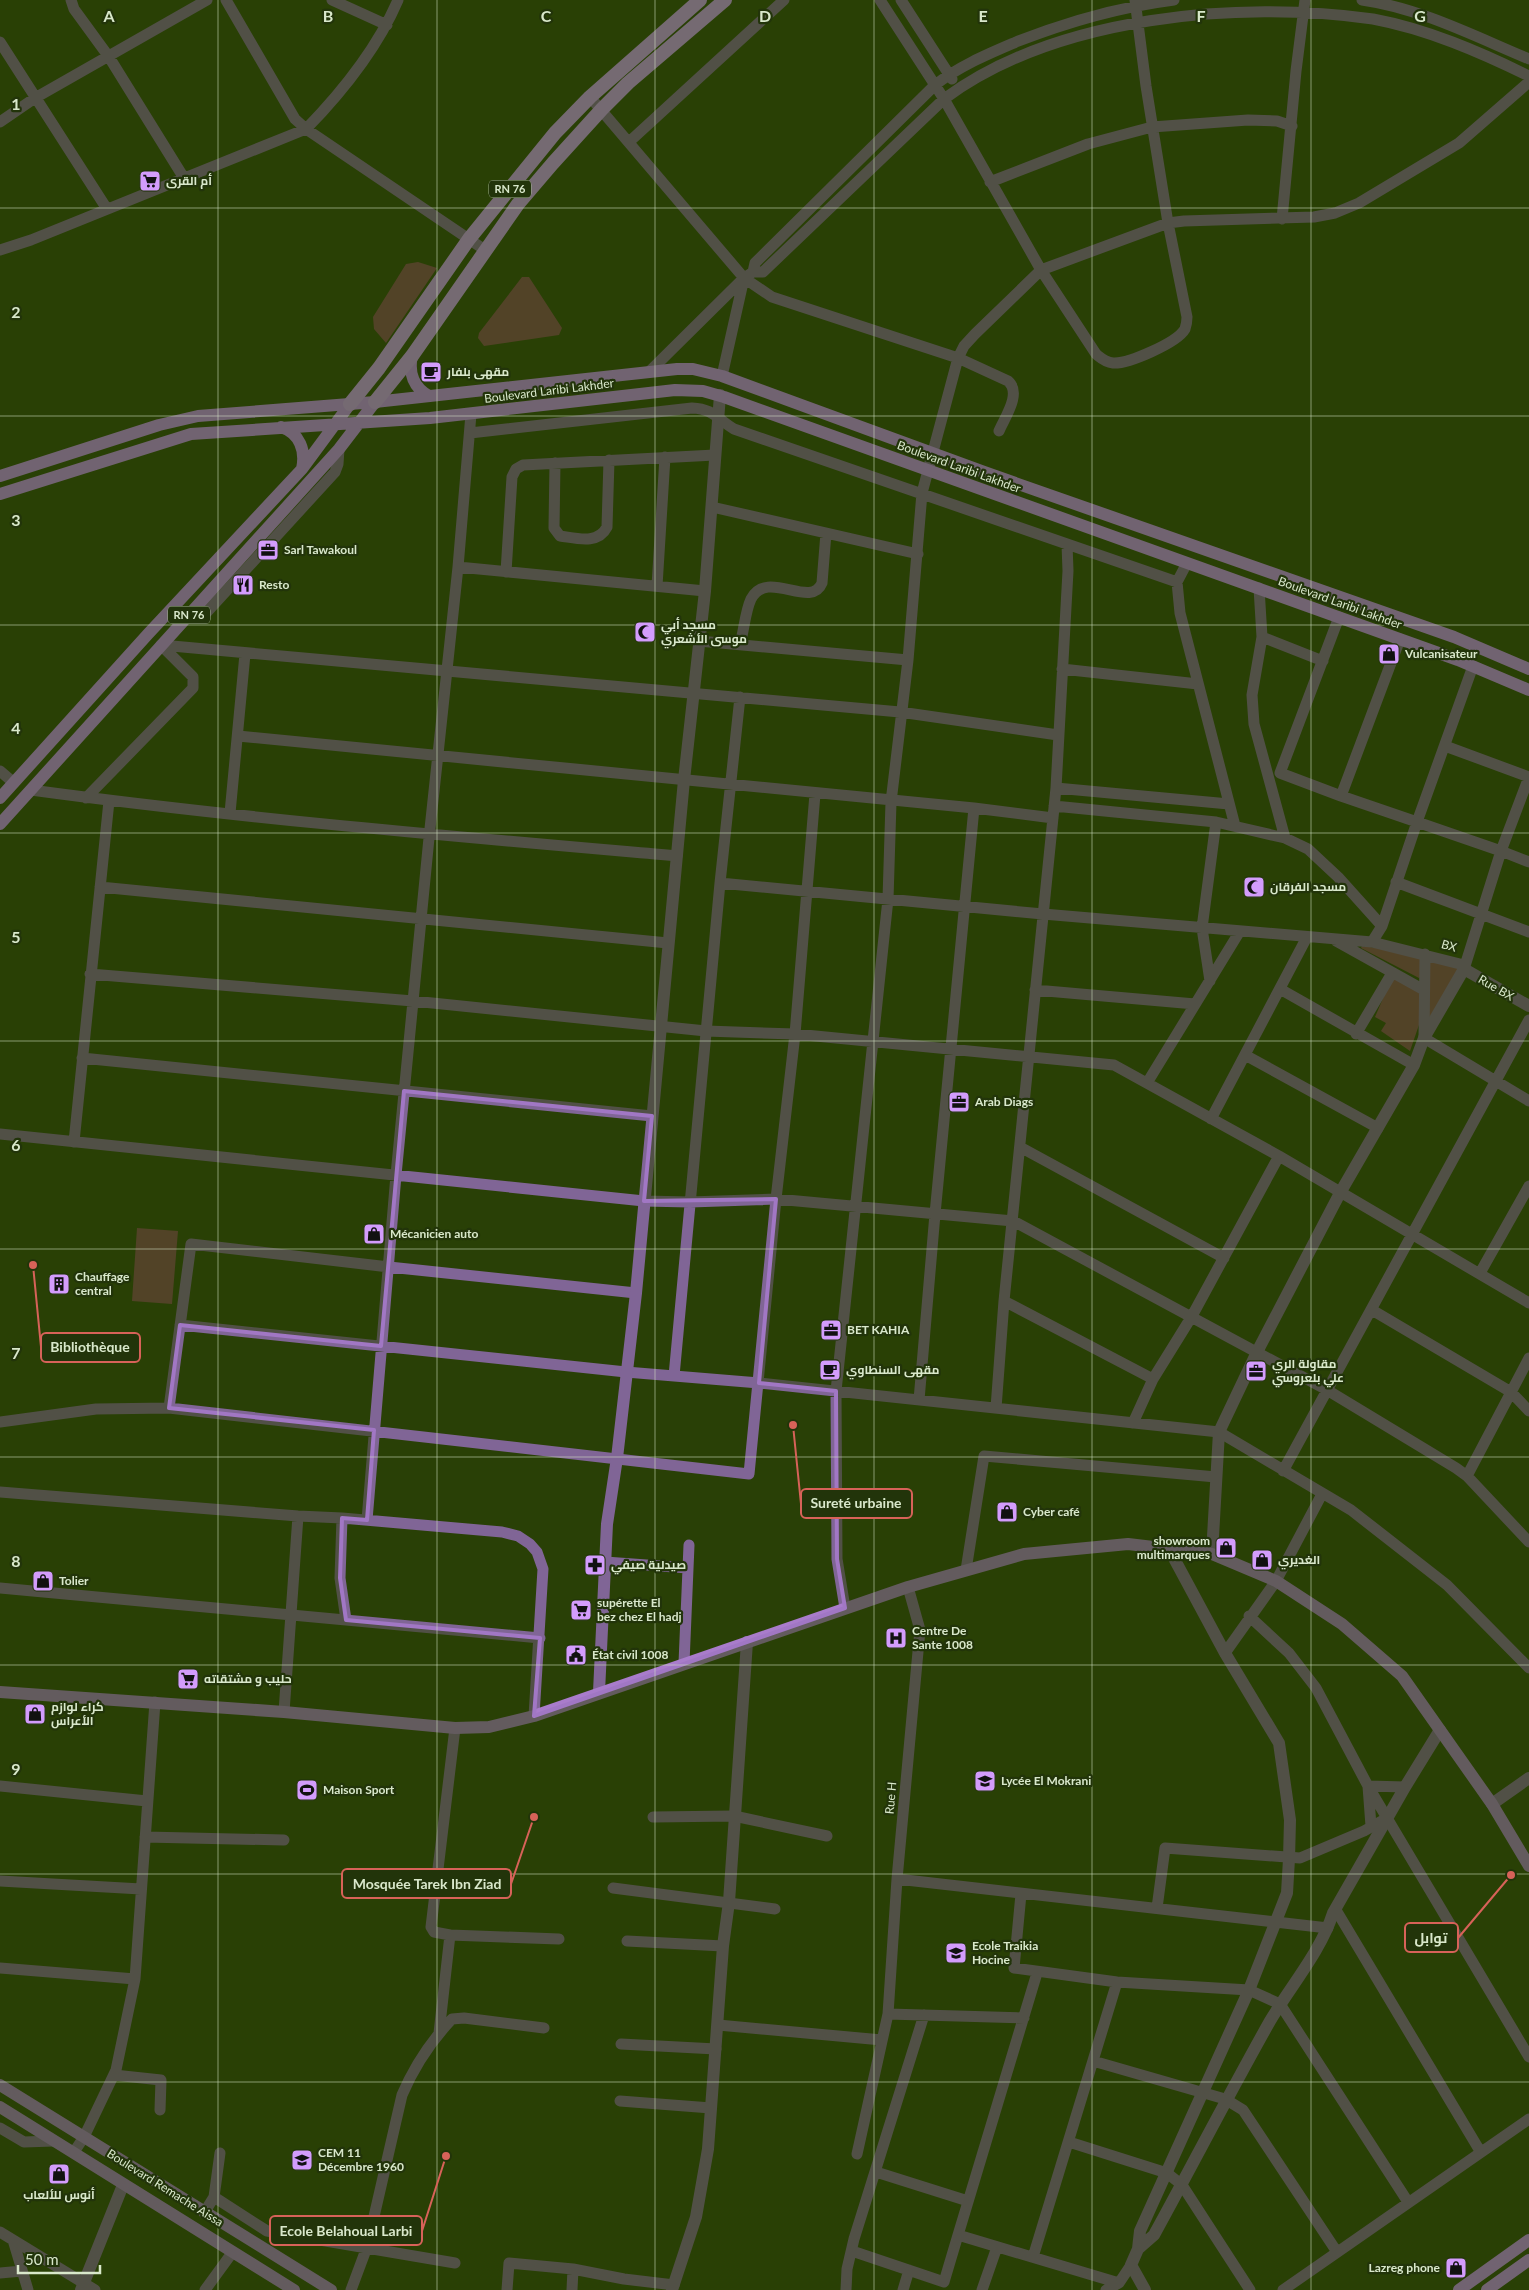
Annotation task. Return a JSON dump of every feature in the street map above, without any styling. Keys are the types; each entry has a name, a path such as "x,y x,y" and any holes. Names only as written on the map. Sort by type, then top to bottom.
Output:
{"highway":[{"name":"RN 76","path":"350,404 379,368 469,239 555,133 590,97 700,0"},
{"name":"RN 76","path":"375,402 412,356 518,204 602,109 725,0"},
{"path":"448,270 464,280"}],"main road":[{"path":"412,356 410,368 412,377 421,391 429,396"},
{"name":"Boulevard Laribi Lakhder","path":"0,476 159,425 198,416 375,402 649,372 693,370 722,376 932,453 1454,637 1529,669"},
{"name":"Boulevard Laribi Lakhder","path":"0,494 191,434 471,414 675,390 704,391 720,395 1400,639 1473,666 1529,690"},
{"name":"RN 76","path":"0,824 339,449 375,402"},
{"name":"RN 76","path":"0,798 148,634 302,470 350,404"},
{"path":"281,427 292,433 300,442 303,456 302,470"},
{"path":"148,634 161,646"},
{"path":"14,783 29,792"},
{"path":"0,1692 284,1712 455,1728 489,1727 534,1716 845,1608 966,1570 1024,1554 1128,1544 1212,1554 1276,1581 1342,1624 1402,1676 1492,1804 1529,1866"},
{"name":"Boulevard Remache Aissa","path":"0,2085 331,2290"},
{"name":"Boulevard Remache Aissa","path":"0,2107 294,2290"},
{"path":"1458,2290 1529,2240"},
{"path":"1487,2290 1529,2260"}],"street":[{"path":"71,0 74,9 109,57 184,178"},
{"path":"0,122 36,98 207,0"},
{"path":"226,0 295,119 306,129 485,250"},
{"path":"332,0 387,25"},
{"path":"0,250 31,240 306,129 338,95 387,25 398,0"},
{"path":"629,142 784,0"},
{"path":"880,0 944,99 1041,270 1096,354 1106,362 1115,363 1142,356 1175,339 1185,328 1187,317 1168,223 1152,127 1136,2"},
{"path":"901,0 958,89"},
{"path":"649,372 748,275 755,263 935,85 949,74 996,50 1060,25 1136,2 1174,0"},
{"path":"1362,0 1377,2 1440,22 1529,60"},
{"path":"748,275 763,272 944,99 958,89 1010,60 1051,44 1139,21 1222,9 1305,5 1373,19 1421,32 1455,43 1529,76"},
{"path":"1282,219 1296,71 1305,5"},
{"path":"0,42 107,209"},
{"path":"845,1608 838,1559 836,1391 888,899 891,802 900,712 908,660 922,493 958,358 964,346 974,334 1041,270 1168,223 1282,219 1314,217 1334,213 1359,203 1459,143 1529,82"},
{"path":"590,97 748,275 772,297 958,358 1008,381 1014,388 1014,397 999,431"},
{"path":"990,182 1088,144 1152,127 1248,120 1278,121 1292,126"},
{"path":"722,376 748,275"},
{"path":"599,1692 607,1524 617,1458 636,1293 684,780 705,591 720,395"},
{"path":"470,433 692,408 708,410 718,415 734,429 1177,582"},
{"path":"367,1520 396,1175 458,567 471,414"},
{"path":"506,572 512,477 516,469 523,465 715,455"},
{"path":"657,586 665,457"},
{"path":"554,463 554,528 560,536 596,539 603,535 607,527 610,460"},
{"path":"712,507 918,554"},
{"path":"740,644 752,599 761,589 773,587 813,594 819,590 822,583 826,533"},
{"path":"996,1408 1004,1301 1056,788 1068,571 1067,544"},
{"path":"1187,563 1177,582 1180,613 1235,826"},
{"path":"458,567 705,591"},
{"path":"1259,588 1262,637 1252,695 1254,724 1285,838"},
{"path":"1339,617 1324,661 1280,773 1529,862"},
{"path":"1262,637 1324,661"},
{"path":"1341,796 1400,639"},
{"path":"699,640 908,660"},
{"path":"161,646 900,712 1058,735"},
{"path":"86,798 193,688 193,677 161,646"},
{"path":"230,813 246,654"},
{"path":"1372,942 1382,926 1473,666"},
{"path":"1062,670 1198,684"},
{"path":"674,1376 720,883 740,697"},
{"path":"238,736 891,802 974,808 1053,818"},
{"path":"1212,1554 1219,1432 1257,1352 1340,1193 1414,1066 1424,1038 1464,969 1501,851 1529,777 1446,746"},
{"path":"0,771 14,783"},
{"path":"1056,788 1229,804"},
{"path":"29,792 430,834 677,856"},
{"path":"0,1422 96,1409 169,1408 749,1474 776,1199 795,1034 816,794"},
{"path":"74,1142 109,801"},
{"path":"1054,806 1216,822 1285,838 1308,849 1338,877 1382,926"},
{"path":"919,1400 974,808"},
{"path":"1210,981 1202,928 1216,822"},
{"path":"1396,882 1529,932"},
{"name":"BX","path":"720,883 1044,914 1372,942 1460,964 1464,969"},
{"path":"100,887 668,943"},
{"path":"1147,1083 1240,931"},
{"path":"1211,1119 1307,937"},
{"path":"1332,939 1424,990"},
{"path":"1424,1038 1425,954"},
{"name":"Rue BX","path":"1464,969 1529,1006"},
{"path":"1356,1034 1392,973"},
{"path":"90,974 413,1001 706,1031 795,1034 1114,1065 1279,1156 1410,1235 1480,1273 1529,1303"},
{"path":"1280,989 1414,1066"},
{"path":"1035,990 1195,1004"},
{"path":"1282,1471 1372,1310 1410,1235 1494,1080 1529,1020"},
{"path":"1424,1038 1529,1101"},
{"path":"1245,1055 1378,1128"},
{"path":"82,1058 652,1116"},
{"path":"0,1134 644,1200 690,1202 776,1199 854,1208 1013,1221 1327,1390 1467,1476 1529,1542"},
{"path":"1020,1147 1224,1258"},
{"path":"1134,1423 1153,1378 1192,1316 1279,1156"},
{"path":"1480,1273 1529,1186"},
{"path":"169,1408 191,1244 636,1293"},
{"path":"1004,1301 1153,1378"},
{"path":"1372,1310 1511,1392 1529,1411"},
{"path":"180,1325 626,1372 759,1383 1219,1432 1282,1471 1351,1510 1447,1585 1529,1668"},
{"path":"1467,1476 1529,1358"},
{"path":"966,1570 984,1456 1216,1477"},
{"path":"0,1492 502,1532 525,1539 537,1552 544,1569 534,1716"},
{"path":"1225,1653 1276,1581 1322,1494"},
{"path":"284,1712 298,1516"},
{"path":"342,1518 340,1578 346,1620"},
{"path":"684,1663 689,1545"},
{"path":"1106,2290 1119,2283 1131,2265 1138,2249 1140,2231 1250,1990 1287,1893 1290,1820 1279,1743 1225,1653 1169,1549"},
{"path":"606,1562 688,1568"},
{"name":"Rue H","path":"857,2154 888,2014 897,1879 920,1630 908,1587"},
{"path":"0,1588 540,1638"},
{"path":"1250,1616 1289,1653 1316,1688 1368,1786 1529,2057"},
{"path":"507,2290 509,2263 573,2269 673,2287 696,2217 708,2149 723,1946 729,1902 747,1642"},
{"path":"74,2152 84,2137 114,2075 121,2055 135,1979 156,1702"},
{"path":"455,1728 431,1927 434,1932 450,1935 559,1940"},
{"path":"1138,2249 1154,2235 1182,2185 1225,2100 1280,2004 1328,1928 1404,1787 1440,1730"},
{"path":"1492,1804 1529,1778"},
{"path":"0,1786 147,1801"},
{"path":"1368,1786 1404,1787"},
{"path":"1368,1786 1371,1826"},
{"path":"653,1817 734,1816 827,1836"},
{"path":"1157,1908 1165,1848 1300,1858 1387,1818"},
{"path":"145,1837 284,1840"},
{"path":"897,1879 1328,1928"},
{"path":"0,1881 141,1889"},
{"path":"614,1888 775,1909"},
{"path":"1021,1894 1014,1968 1037,1973 1117,1982 1250,1990 1280,2004 1408,2202"},
{"path":"1336,1910 1480,2151"},
{"path":"439,2033 450,1935"},
{"path":"627,1941 723,1946"},
{"path":"0,1968 135,1979"},
{"path":"852,2251 944,2282 1037,1973"},
{"path":"1033,2258 1117,1982"},
{"path":"888,2014 1024,2018"},
{"path":"846,2290 847,2269 852,2251 924,2015"},
{"path":"351,2290 367,2247 402,2095 410,2075 439,2033 452,2019 464,2018 544,2028"},
{"path":"718,2025 882,2040"},
{"path":"621,2044 716,2049"},
{"path":"1093,2061 1225,2100 1243,2110 1337,2252"},
{"path":"114,2075 162,2080 160,2110"},
{"path":"620,2100 711,2108"},
{"path":"1283,2290 1480,2151 1529,2119"},
{"path":"0,2128 24,2142 53,2141"},
{"path":"1069,2142 1166,2173 1182,2185 1250,2290"},
{"path":"204,2213 214,2197 220,2153"},
{"path":"876,2172 968,2201"},
{"path":"0,2232 86,2288 123,2185"},
{"path":"214,2197 268,2231 455,2263"},
{"path":"255,2243 268,2231"},
{"path":"958,2235 1119,2283"},
{"path":"13,2240 28,2290"},
{"path":"982,2290 997,2247"},
{"path":"205,2290 232,2253"},
{"path":"1131,2265 1146,2290"},
{"path":"572,2290 573,2269"},
{"path":"903,2290 909,2270"},
{"path":"0,2273 22,2271"}],"highlighted area":[{"path":"404,1091 652,1116 644,1201 776,1199 759,1383 836,1391 837,1559 845,1608 534,1716 540,1638 346,1620 340,1578 342,1518 367,1520 374,1430 169,1408 180,1325 381,1346"}],"shaded area":[{"path":"418,262 437,268 386,343 374,329 373,317 406,264"},
{"path":"522,277 529,277 562,328 559,335 484,346 478,338 479,333"},
{"path":"1362,946 1422,954 1421,976 1419,978 1361,948"},
{"path":"1430,961 1459,968 1428,1020"},
{"path":"1396,979 1420,990 1420,1022 1410,1051 1381,1031 1386,1023 1375,1017 1390,982"},
{"path":"137,1228 178,1231 172,1304 132,1301"}],"place":[{"name":"أم القرى","path":"150,181"},
{"name":"مقهى بلفار","path":"431,372"},
{"name":"Sarl Tawakoul","path":"268,550"},
{"name":"Resto","path":"243,585"},
{"name":"مسجد أبي موسى الأشعري","path":"645,632"},
{"name":"Vulcanisateur","path":"1389,654"},
{"name":"مسجد الفرقان","path":"1254,887"},
{"name":"Arab Diags","path":"959,1102"},
{"name":"Mécanicien auto","path":"374,1234"},
{"name":"Bibliothèque","path":"33,1265"},
{"name":"Chauffage central","path":"59,1284"},
{"name":"BET KAHIA","path":"831,1330"},
{"name":"مقهى السنطاوي","path":"830,1370"},
{"name":"مقاولة الري علي بلعروسي","path":"1256,1371"},
{"name":"Sureté urbaine","path":"793,1425"},
{"name":"Cyber café","path":"1007,1512"},
{"name":"showroom multimarques","path":"1226,1548"},
{"name":"الغديري","path":"1262,1560"},
{"name":"صيدلية صيفي","path":"595,1565"},
{"name":"Tolier","path":"43,1581"},
{"name":"supérette El bez chez El hadj","path":"581,1610"},
{"name":"Centre De Sante 1008","path":"896,1638"},
{"name":"État civil 1008","path":"576,1655"},
{"name":"حليب و مشتقاته","path":"188,1679"},
{"name":"كراء لوازم الأعراس","path":"35,1714"},
{"name":"Lycée El Mokrani","path":"985,1781"},
{"name":"Maison Sport","path":"307,1790"},
{"name":"Mosquée Tarek Ibn Ziad","path":"534,1817"},
{"name":"توابل","path":"1511,1875"},
{"name":"Ecole Traikia Hocine","path":"956,1953"},
{"name":"Ecole Belahoual Larbi","path":"446,2156"},
{"name":"CEM 11 Décembre 1960","path":"302,2160"},
{"name":"أنوس للألعاب","path":"59,2174"},
{"name":"Lazreg phone","path":"1456,2268"}]}
